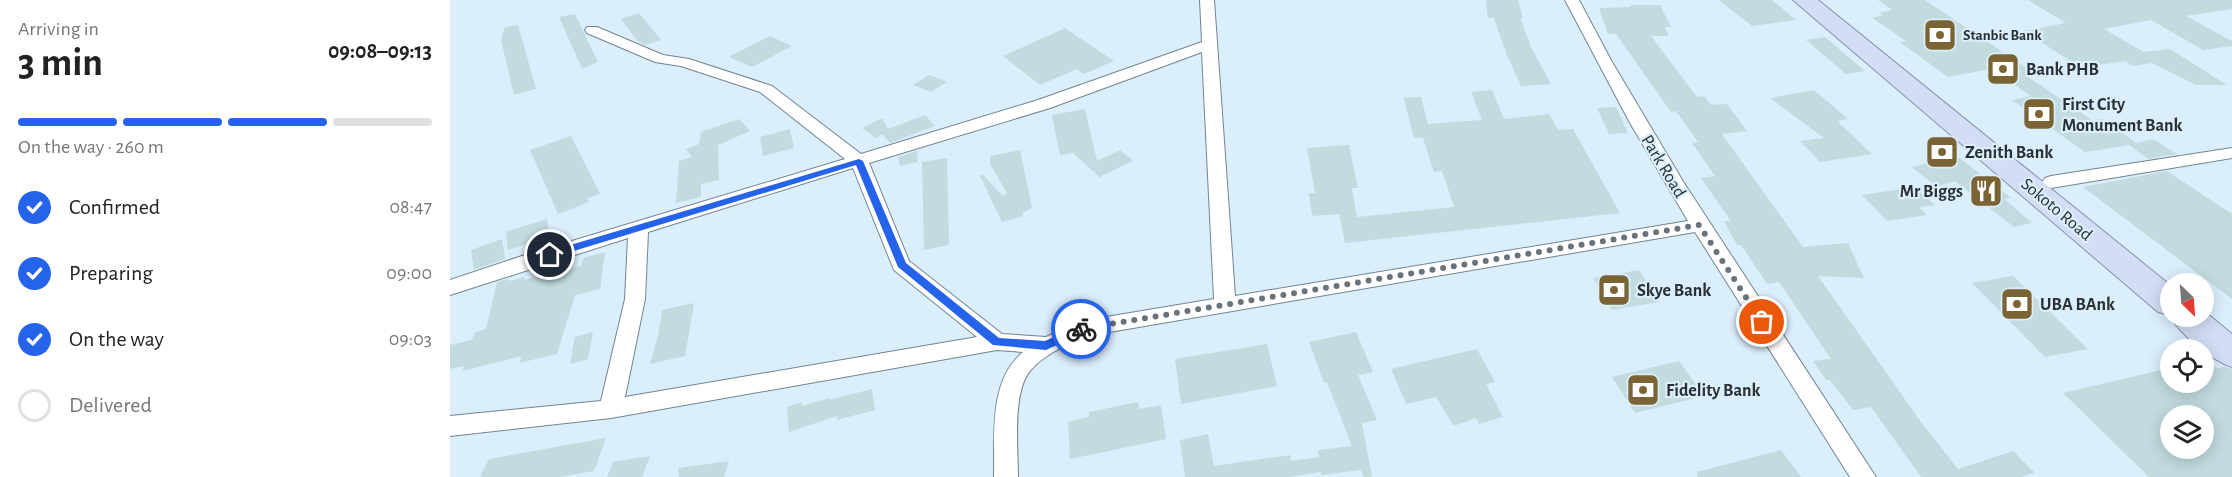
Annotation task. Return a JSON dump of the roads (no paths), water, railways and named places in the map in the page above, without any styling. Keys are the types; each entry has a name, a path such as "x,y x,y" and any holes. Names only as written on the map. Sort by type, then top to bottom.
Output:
{"main road":[{"name":"Sokoto Road","path":"1804,0 2160,295"},
{"name":"Sokoto Road","path":"1826,0 2162,273"},
{"path":"2214,315 2232,330"},
{"path":"2200,327 2232,354"}],"street":[{"path":"1207,0 1225,306"},
{"name":"Park Road","path":"1572,0 1612,79 1699,225 1864,477"},
{"path":"592,30 660,59 683,62 766,89 859,161 901,265 997,342"},
{"path":"450,288 1044,104 1210,44"},
{"path":"2051,182 2232,153"},
{"path":"1006,477 1008,396 1020,366 1046,345 1082,329 1699,225"},
{"path":"611,409 635,299 638,228"},
{"path":"450,426 611,409 997,342 1046,345"}],"place":[{"name":"Stanbic Bank","path":"1940,35"},
{"name":"Bank PHB","path":"2003,69"},
{"name":"First City Monument Bank","path":"2039,114"},
{"name":"Zenith Bank","path":"1942,152"},
{"name":"Mr Biggs","path":"1986,191"},
{"name":"Skye Bank","path":"1614,290"},
{"name":"UBA BAnk","path":"2017,304"},
{"name":"Fidelity Bank","path":"1643,390"}]}
